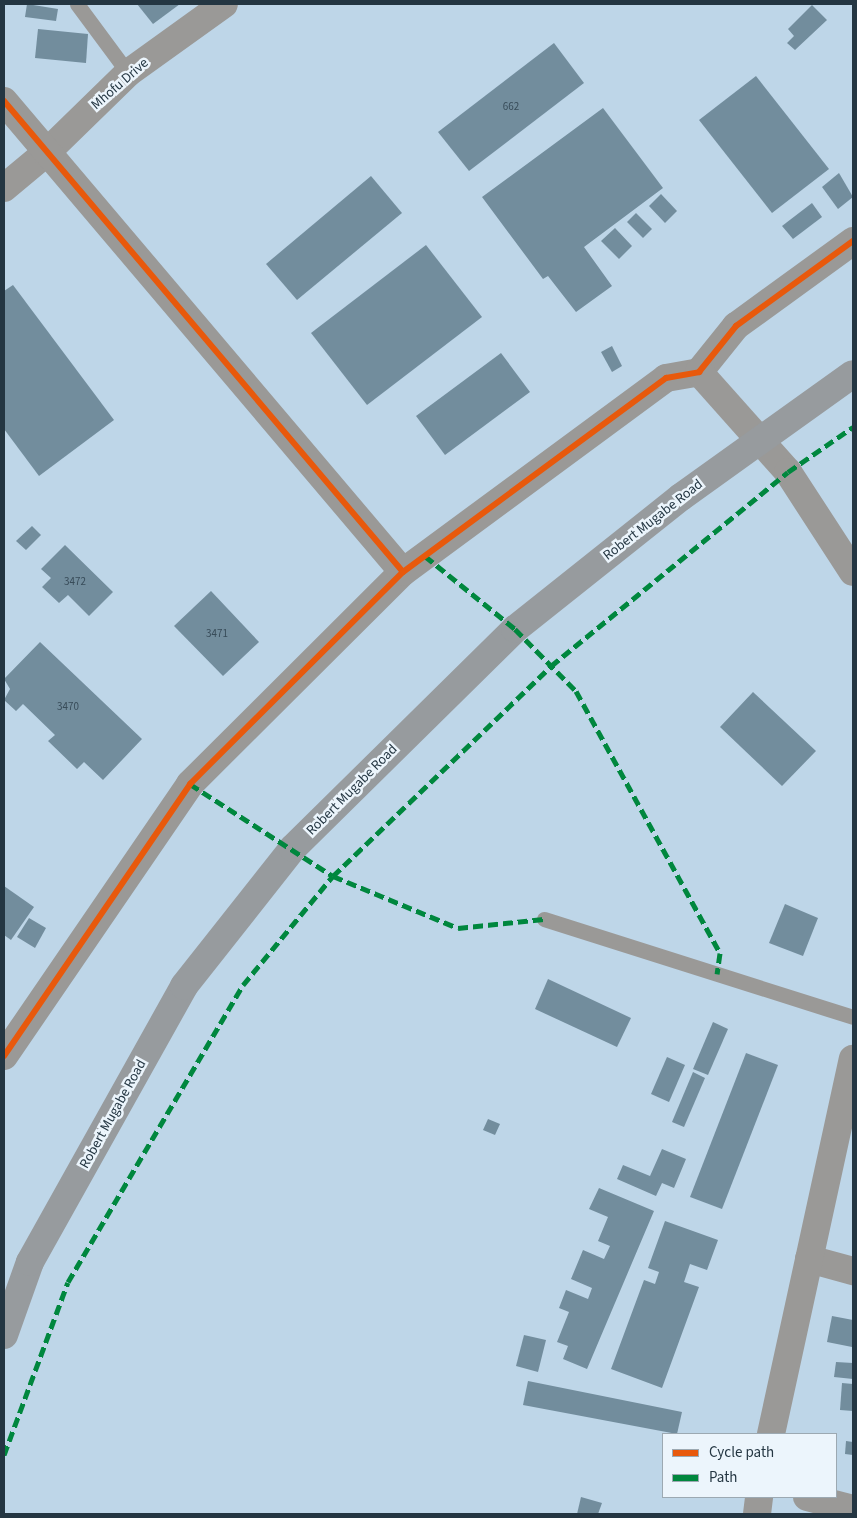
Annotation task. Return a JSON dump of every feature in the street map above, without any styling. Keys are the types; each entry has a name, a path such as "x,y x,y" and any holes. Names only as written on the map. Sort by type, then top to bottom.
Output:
{"main road":[{"name":"Robert Mugabe Road","path":"4,1336 30,1262 184,986 293,848 515,629 681,497 853,374"}],"street":[{"name":"Mhofu Drive","path":"4,188 46,153 128,73 224,4"},
{"path":"4,101 46,153 403,572"},
{"path":"4,1056 190,784 403,572 666,378 699,372 736,326 853,241"},
{"path":"699,372 763,440 853,572"},
{"path":"771,1433 853,1060"},
{"path":"809,1259 853,1271"},
{"path":"757,1514 759,1498"},
{"path":"811,1498 853,1509"}],"lane":[{"path":"77,4 128,73"},
{"path":"544,919 853,1018"}],"building":[{"path":"27,4 58,9 56,21 25,17"},
{"path":"137,4 180,4 153,24"},
{"path":"812,5 827,20 795,50 787,43 794,36 788,29"},
{"path":"38,29 88,34 86,63 35,58"},
{"path":"554,43 584,83 469,171 438,132"},
{"path":"756,76 829,169 772,213 699,120"},
{"path":"603,108 663,188 584,247 612,286 576,312 548,276 543,279 482,197"},
{"path":"839,173 853,197 838,209 822,187"},
{"path":"371,176 402,213 297,300 266,264"},
{"path":"661,194 677,211 665,223 649,206"},
{"path":"812,203 822,217 793,239 782,226"},
{"path":"636,213 652,229 643,238 627,222"},
{"path":"615,228 632,246 619,259 601,241"},
{"path":"426,245 482,317 367,405 311,333"},
{"path":"13,285 114,420 39,476 4,429 4,291"},
{"path":"612,346 622,366 612,372 601,352"},
{"path":"501,353 530,392 445,455 416,416"},
{"path":"32,526 41,535 26,550 16,541"},
{"path":"65,545 113,592 89,616 68,595 59,603 42,587 51,578 41,569"},
{"path":"211,591 259,642 223,676 174,626"},
{"path":"40,642 142,739 103,780 84,762 77,769 48,741 55,735 23,704 16,711 4,700 10,689 4,679"},
{"path":"753,692 816,751 782,786 720,727"},
{"path":"4,886 34,907 11,940 4,935"},
{"path":"785,904 818,918 803,956 769,943"},
{"path":"29,918 46,928 35,948 17,937"},
{"path":"548,979 631,1018 617,1047 535,1009"},
{"path":"713,1022 728,1029 708,1075 693,1069"},
{"path":"746,1053 778,1065 722,1209 690,1197"},
{"path":"667,1057 685,1065 669,1102 651,1094"},
{"path":"693,1072 705,1078 684,1127 672,1122"},
{"path":"488,1119 500,1124 495,1135 483,1130"},
{"path":"662,1149 686,1159 674,1188 662,1183 656,1196 617,1179 623,1165 650,1176"},
{"path":"599,1188 654,1211 587,1369 563,1359 568,1346 557,1342 569,1312 559,1308 566,1290 588,1299 592,1288 571,1279 583,1250 604,1259 610,1246 598,1241 608,1217 589,1209"},
{"path":"665,1221 718,1240 707,1270 690,1264 684,1282 699,1287 662,1388 611,1369 644,1280 655,1284 659,1272 648,1268"},
{"path":"832,1316 853,1320 852,1347 827,1342"},
{"path":"524,1335 546,1340 538,1372 516,1366"},
{"path":"836,1362 853,1363 853,1379 834,1377"},
{"path":"528,1381 682,1412 677,1433 672,1433 523,1405"},
{"path":"842,1383 853,1384 853,1411 840,1410"},
{"path":"846,1441 853,1442 853,1455 845,1454"},
{"path":"581,1497 602,1503 598,1514 577,1514"}],"marked path":[{"path":"4,1455 68,1282 243,985 333,876 551,666 788,472 853,427"},
{"path":"425,556 515,629 576,691 720,953 717,974"},
{"path":"190,784 333,876 458,928 544,919"}],"cycle path":[{"path":"4,101 403,572"},
{"path":"4,1056 190,784 403,572 666,378 699,372 736,326 853,241"}]}
